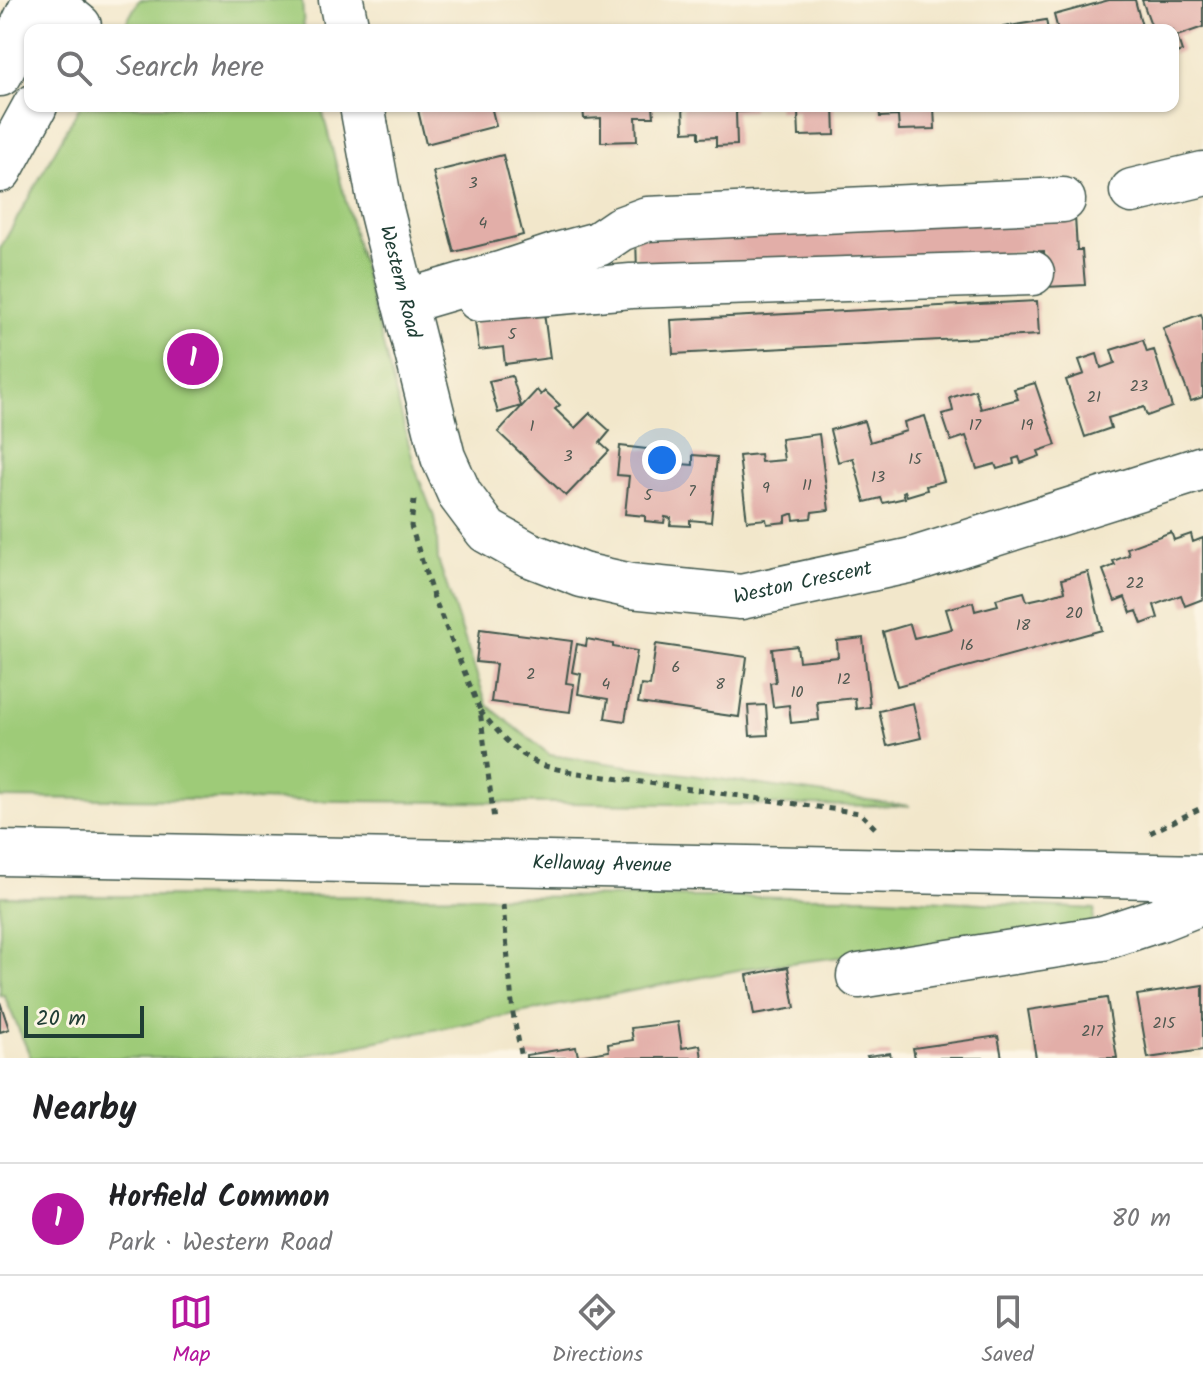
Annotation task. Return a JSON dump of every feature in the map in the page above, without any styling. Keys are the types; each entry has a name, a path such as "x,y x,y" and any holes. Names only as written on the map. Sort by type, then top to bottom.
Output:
{"street":[{"path":"11,50 35,0"},
{"path":"341,0 346,24"},
{"path":"0,170 32,112"},
{"name":"Western Road","path":"363,112 381,209 443,457"},
{"path":"1132,191 1203,174"},
{"path":"406,307 598,244 620,229 647,219 1063,200"},
{"path":"406,307 631,286 1032,273"},
{"name":"Weston Crescent","path":"443,457 460,495 487,531 528,554 582,575 631,586 741,597 912,560 1203,468"},
{"name":"Kellaway Avenue","path":"0,853 1203,877"},
{"path":"859,976 1103,938 1203,902"}],"path":[{"path":"443,457 426,473 414,494 411,526 432,593 480,710 513,1014 522,1058"},
{"path":"480,710 501,735 524,755 544,765 578,773 860,813 918,871"}],"green space":[{"path":"139,0 302,0 304,24 125,24"},
{"path":"77,112 323,112 415,468 436,522 438,560 487,705 550,755 910,806 0,798 0,249"},
{"path":"0,896 867,897 1095,909 1092,927 748,968 291,1058 31,1058 4,995 0,996"}],"building":[{"path":"1109,0 1135,0 1141,24 1056,24 1054,15"},
{"path":"1142,0 1203,0 1203,27 1179,35 1179,24 1151,24"},
{"path":"1046,20 1047,24 1022,24"},
{"path":"418,112 492,112 496,126 426,144"},
{"path":"583,112 654,112 654,117 636,117 637,141 601,142 601,118 584,119"},
{"path":"683,112 736,112 737,145 716,146 716,137 699,138 699,131 684,132"},
{"path":"798,112 834,112 835,135 799,136"},
{"path":"880,112 934,112 935,129 899,130 898,116 880,117"},
{"path":"503,155 523,235 454,252 433,172"},
{"path":"1075,216 1077,250 1082,250 1085,285 1046,287 1044,251 637,272 636,237"},
{"path":"542,298 550,358 505,364 503,347 479,350 475,321 490,319"},
{"path":"1037,301 1039,335 673,354 671,320"},
{"path":"1201,314 1203,397 1191,401 1163,328"},
{"path":"1143,340 1147,352 1154,350 1172,407 1147,416 1144,407 1108,418 1111,428 1085,437 1066,380 1084,374 1079,360 1097,354 1101,368 1115,363 1111,350"},
{"path":"512,376 521,406 498,413 489,381"},
{"path":"1035,383 1056,445 1038,451 1040,456 1021,463 1019,457 1013,459 1014,464 997,469 995,464 977,469 966,436 951,441 942,414 953,411 950,398 975,390 981,409 1018,399 1014,389"},
{"path":"537,390 541,395 545,391 560,405 555,409 575,428 590,413 610,431 600,443 609,451 566,496 498,432"},
{"path":"925,416 944,481 907,496 905,491 905,498 883,503 881,498 865,502 853,458 838,462 830,430 864,421 870,442 906,431 904,422"},
{"path":"819,434 829,510 812,512 811,518 794,520 791,514 786,516 786,522 767,524 766,519 747,521 739,456 760,454 761,462 784,460 781,439"},
{"path":"620,446 655,450 654,462 693,465 693,455 717,457 711,522 690,520 690,526 670,525 671,518 665,517 664,523 645,521 645,516 625,514 629,476 617,475"},
{"path":"1171,532 1174,540 1191,534 1193,542 1203,538 1203,599 1185,606 1181,595 1154,605 1158,618 1142,624 1137,611 1131,613 1125,597 1115,601 1103,570 1115,565 1113,561 1129,555 1127,548"},
{"path":"1088,572 1102,630 897,686 883,632 910,624 914,638 952,629 946,609 973,602 975,611 998,605 996,599 1024,592 1027,601 1045,597 1065,591 1062,579"},
{"path":"480,629 572,641 566,683 574,684 570,712 491,702 496,664 476,662"},
{"path":"863,638 870,707 856,709 855,698 817,702 819,720 791,723 789,705 773,707 770,683 776,682 772,649 797,646 799,661 838,657 837,641"},
{"path":"587,639 637,651 625,721 605,718 608,699 578,694 581,674 572,672 577,644 586,646"},
{"path":"656,644 747,657 739,717 638,703 641,685 650,686"},
{"path":"913,703 921,738 887,746 879,711"},
{"path":"766,705 768,735 750,736 748,706"},
{"path":"788,967 795,1008 754,1015 747,975"},
{"path":"1203,985 1203,1050 1148,1058 1137,995"},
{"path":"1107,998 1117,1058 1036,1058 1028,1010"},
{"path":"0,1002 9,1029 0,1032"},
{"path":"678,1022 682,1048 700,1045 702,1058 526,1058 526,1055 576,1047 578,1056 609,1051 608,1044 633,1040 631,1028"},
{"path":"998,1036 1002,1058 915,1058 913,1048"},
{"path":"890,1053 891,1058 867,1056"}],"place":[{"name":"Horfield Common","path":"193,359"}]}
